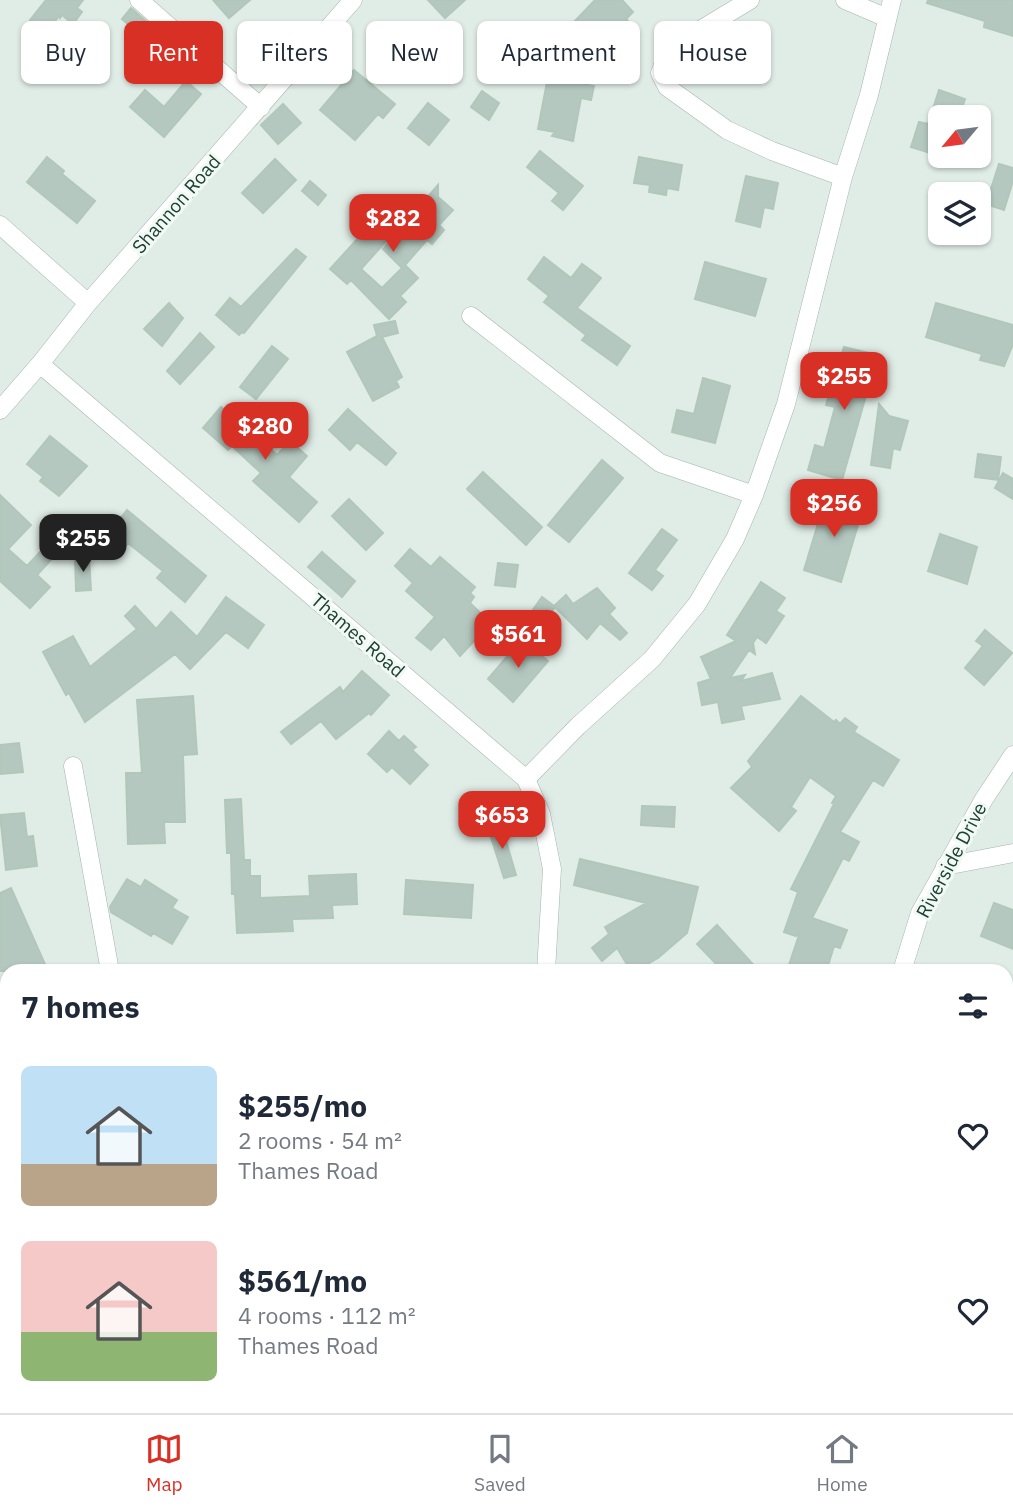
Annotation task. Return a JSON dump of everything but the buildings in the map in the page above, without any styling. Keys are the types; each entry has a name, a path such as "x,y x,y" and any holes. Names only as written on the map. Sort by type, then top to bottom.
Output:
{"street":[{"path":"139,0 261,107"},
{"name":"Shannon Road","path":"0,410 88,303 353,0"},
{"path":"750,0 702,29 666,57 660,73 667,87 727,130 843,177"},
{"path":"526,779 578,726 652,659 697,604 735,539 754,495 786,404 843,177 869,94 890,9 845,0"},
{"path":"0,225 88,303"},
{"path":"471,317 660,463 754,495"},
{"name":"Thames Road","path":"40,364 526,779 541,814 552,869 546,964"},
{"name":"Riverside Drive","path":"904,964 920,913 984,799 1013,755"},
{"path":"74,766 109,964"},
{"path":"946,866 1013,853"}]}
